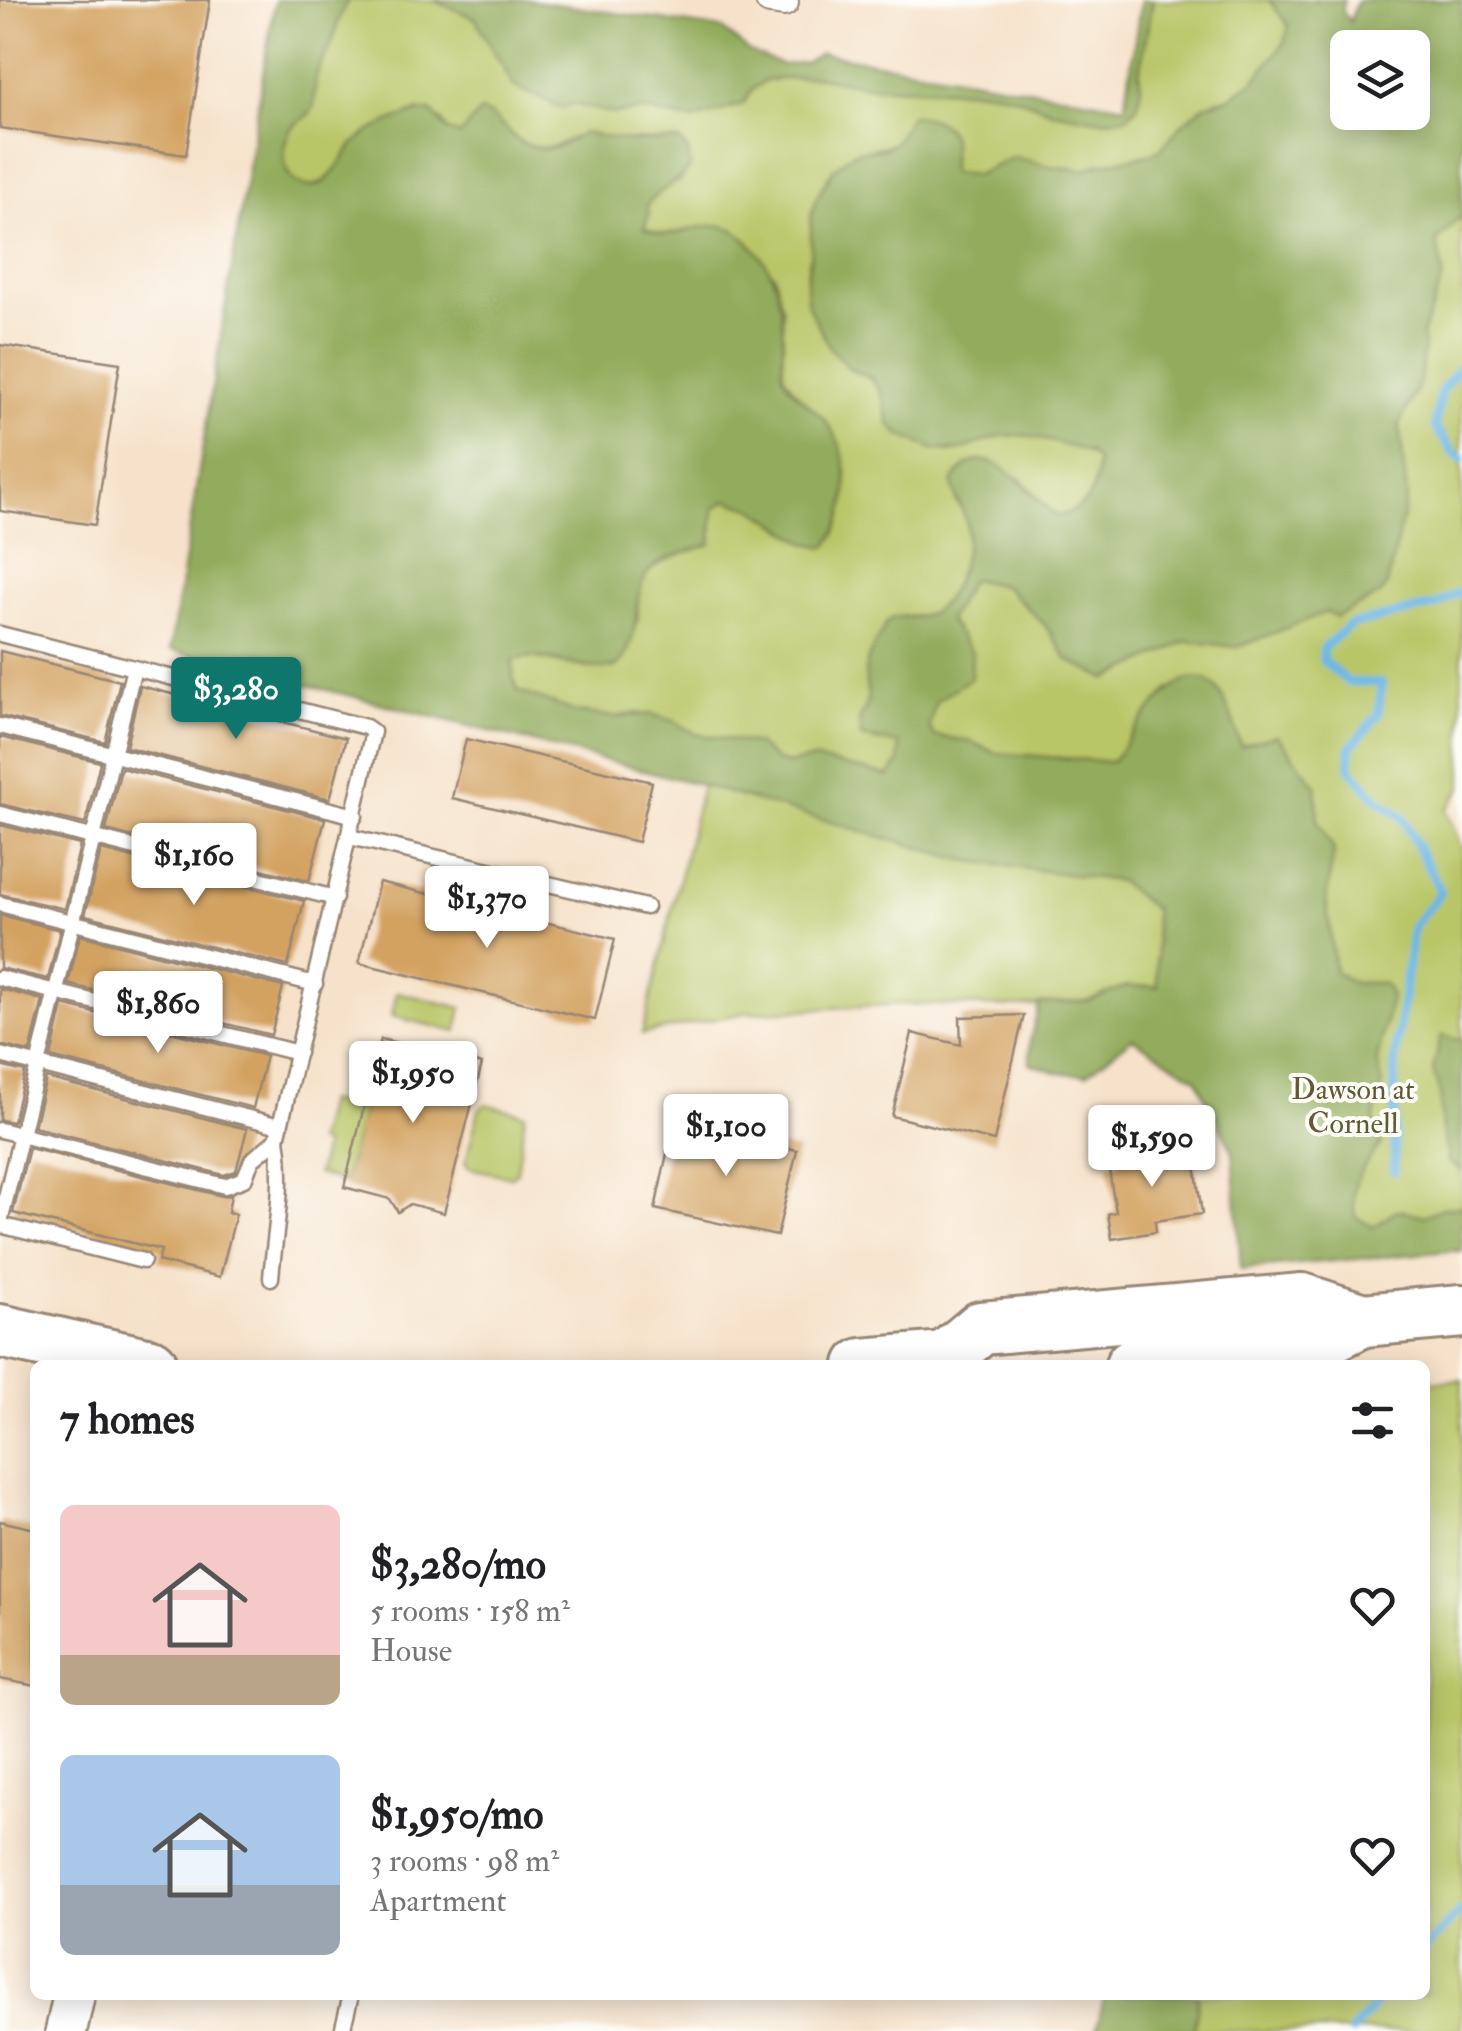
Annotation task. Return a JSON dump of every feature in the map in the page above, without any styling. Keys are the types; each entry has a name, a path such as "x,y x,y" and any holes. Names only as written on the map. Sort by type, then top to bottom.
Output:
{"highway":[{"path":"921,1360 944,1358 981,1328 1302,1300 1363,1320"},
{"path":"1231,1360 1311,1346 1363,1320 1462,1311"},
{"path":"0,1331 129,1360"}],"street":[{"path":"66,2031 73,2000"}],"lane":[{"path":"0,634 366,727 372,732 279,1132 283,1182 271,1278"},
{"path":"134,668 0,1223 143,1261"},
{"path":"0,726 355,816"},
{"path":"0,814 335,898"},
{"path":"350,837 646,907"},
{"path":"0,904 315,984"},
{"path":"0,978 298,1053"},
{"path":"0,1054 279,1132"},
{"path":"0,1130 224,1186 244,1179 252,1160 279,1132"},
{"path":"342,2031 350,2000"}],"green space":[{"name":"Dawson at Cornell","path":"275,0 348,0 317,73 313,108 291,129 286,143 286,167 299,184 309,187 326,181 349,150 370,132 391,121 431,111 448,131 459,135 481,111 521,143 545,149 558,147 584,133 631,141 680,141 688,151 690,168 646,206 649,214 644,228 663,234 722,226 740,234 752,246 770,270 779,297 786,381 824,419 841,449 845,500 835,533 826,547 807,543 752,508 727,500 714,508 711,544 665,560 648,572 642,583 632,640 616,667 525,657 513,660 518,691 576,712 613,717 651,714 696,734 757,744 776,761 789,764 814,759 889,776 899,762 899,744 861,737 859,720 868,699 867,663 888,621 930,613 956,581 965,552 967,527 952,483 965,467 978,461 992,462 1019,480 1056,516 1076,510 1088,498 1097,461 1088,451 1025,435 999,436 961,450 935,450 900,435 890,425 873,379 850,369 830,348 808,306 811,217 816,199 833,170 857,151 883,149 894,143 911,115 936,121 950,133 952,173 976,175 1014,157 1085,170 1148,155 1161,149 1205,105 1229,98 1253,82 1284,43 1289,26 1269,0 1344,0 1342,11 1350,22 1357,0 1462,0 1462,215 1437,241 1443,277 1422,334 1419,385 1399,424 1407,497 1387,585 1380,595 1336,617 1326,612 1238,647 1187,641 1107,679 1068,660 1046,626 1005,586 971,579 948,620 972,653 971,678 936,701 929,726 934,736 970,741 995,753 1112,762 1161,699 1192,679 1206,680 1220,693 1241,746 1277,735 1316,786 1318,822 1334,850 1326,899 1335,972 1354,983 1382,983 1391,997 1377,1060 1382,1083 1374,1121 1382,1143 1355,1186 1357,1218 1373,1227 1395,1211 1424,1216 1442,1208 1462,1206 1462,1250 1241,1269 1233,1152 1196,1078 1132,1038 1087,1074 1058,1073 1030,1063 1030,1041 1039,1004 1088,1001 1127,986 1158,987 1154,909 1119,881 963,860 702,785 170,650"},
{"path":"348,0 433,0 475,18 514,86 562,108 575,104 614,114 640,110 692,120 743,104 765,80 817,76 867,86 992,91 1052,111 1114,120 1141,88 1139,72 1153,0 1269,0 1289,26 1284,43 1253,82 1229,98 1216,100 1182,124 1161,149 1148,155 1085,170 1014,157 976,175 951,173 948,157 952,140 896,144 851,157 834,170 822,188 814,214 808,292 848,367 877,386 890,425 948,452 1001,436 1024,436 1066,444 1097,461 1093,490 1083,504 1067,514 1056,516 1019,478 956,500 968,528 953,586 932,612 889,621 867,663 868,699 859,720 874,741 899,743 899,762 890,776 814,759 789,764 776,761 757,744 695,734 674,721 638,713 613,717 576,712 518,691 513,660 526,656 589,668 638,621 639,589 650,571 711,543 714,508 727,500 752,508 806,543 826,546 836,533 845,500 819,414 783,375 782,308 774,275 756,254 703,227 664,235 644,228 649,214 645,206 655,194 680,180 680,142 571,138 538,148 509,134 492,116 459,135 448,131 441,120 419,110 363,136 323,182 305,186 290,177 284,159 286,138 312,109 317,74"},
{"path":"433,0 528,0 722,29 751,53 783,65 806,62 821,53 1125,106 1141,0 1153,0 1139,72 1138,105 1127,117 1101,120 1052,111 992,91 867,86 817,76 765,80 743,104 692,120 640,110 614,114 575,104 562,108 514,86 475,18"},
{"path":"1462,215 1462,788 1446,810 1462,848 1462,1252 1410,1245 1382,1222 1373,1227 1343,1216 1382,983 1354,983 1335,973 1326,899 1334,850 1318,822 1316,785 1241,746 1221,694 1169,689 1112,762 995,753 970,741 934,736 929,727 936,701 972,653 948,620 971,579 1005,586 1046,626 1068,660 1107,679 1187,641 1238,647 1326,612 1407,497 1399,424 1419,385 1422,334 1443,277 1437,241"},
{"path":"702,785 963,860 1119,881 1154,909 1158,987 1127,986 1088,1001 1020,1007 904,1004 744,1013 642,1034"},
{"path":"397,992 462,1008 457,1032 392,1016"},
{"path":"1441,1036 1462,1040 1462,1170 1449,1163 1442,1130 1440,1094 1433,1071"},
{"path":"327,1101 363,1109 344,1182 317,1174 324,1145 317,1142"},
{"path":"486,1104 525,1114 517,1172 511,1177 470,1168 465,1163 479,1109"},
{"path":"1462,1380 1462,2031 1194,2031 1198,2000 1430,2000 1430,1382"},
{"path":"1104,2000 1198,2000 1194,2031 1096,2031"}],"building":[{"path":"0,0 210,0 186,155 0,128"},
{"path":"0,345 120,363 95,525 0,511"},
{"path":"0,651 120,681 105,742 0,716"},
{"path":"140,686 346,738 330,799 126,747"},
{"path":"0,737 100,762 85,824 0,804"},
{"path":"466,739 652,782 638,842 452,798"},
{"path":"121,768 325,819 309,881 106,830"},
{"path":"0,825 80,845 65,909 0,894"},
{"path":"101,850 304,901 288,966 85,915"},
{"path":"379,882 615,939 595,1020 359,963"},
{"path":"0,915 60,930 48,979 0,968"},
{"path":"80,935 283,987 271,1035 68,984"},
{"path":"0,989 43,1000 30,1052 0,1045"},
{"path":"63,1005 266,1056 253,1108 51,1057"},
{"path":"1024,1015 994,1141 892,1116 912,1033 961,1045 960,1017"},
{"path":"381,1039 482,1064 444,1213 410,1204 398,1212 390,1199 344,1187"},
{"path":"0,1066 25,1072 13,1122 0,1120"},
{"path":"46,1078 247,1129 236,1171 224,1175 34,1127"},
{"path":"674,1121 797,1150 777,1236 655,1209"},
{"path":"1170,1144 1171,1154 1193,1151 1202,1214 1155,1221 1156,1232 1112,1239 1108,1214 1116,1212 1108,1164 1122,1162 1120,1151"},
{"path":"29,1148 222,1196 231,1195 228,1212 236,1214 220,1277 158,1261 161,1250 13,1213"},
{"path":"0,1521 30,1528 30,1685 0,1679"}],"waterway":[{"path":"1462,364 1440,393 1435,427 1462,459"},
{"path":"1394,1171 1395,1057 1413,926 1441,892 1402,817 1375,797 1350,768 1350,748 1378,715 1382,683 1348,682 1323,661 1323,648 1350,625 1437,605 1462,591"},
{"path":"1430,1944 1462,1909"},
{"path":"1352,2031 1379,2000"}]}
